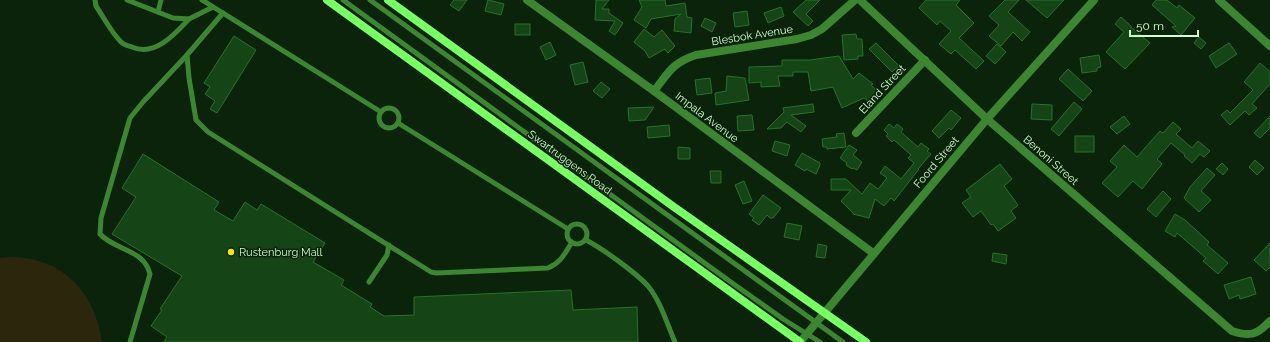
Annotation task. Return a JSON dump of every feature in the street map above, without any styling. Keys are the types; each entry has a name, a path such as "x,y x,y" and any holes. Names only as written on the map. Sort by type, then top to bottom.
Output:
{"main road":[{"name":"Swartruggens Road","path":"327,0 800,342"},
{"path":"388,0 674,207 866,342"}],"street":[{"name":"Impala Avenue","path":"528,0 538,3 873,254"},
{"name":"Blesbok Avenue","path":"654,91 672,68 682,59 696,54 797,39 811,35 822,29 856,0"},
{"name":"Benoni Street","path":"860,0 987,119 1232,331 1244,335 1255,333 1270,321"},
{"name":"Foord Street","path":"800,342 987,119 1094,0"},
{"path":"1219,0 1270,46"},
{"name":"Eland Street","path":"856,133 925,60"}],"lane":[{"path":"95,0 96,6 122,43 138,50 149,50 159,45 173,36 189,19 213,7"},
{"path":"127,0 173,18 189,19"},
{"path":"158,12 161,0"},
{"path":"202,0 381,112"},
{"path":"343,0 728,280 820,342"},
{"path":"370,0 843,342"},
{"path":"130,342 150,274 148,267 142,258 126,248 104,238 100,234 101,218 130,118 223,13"},
{"path":"187,54 188,78 196,120 201,126 208,132 431,272 548,268 557,264 561,260 572,242"},
{"path":"388,108 395,109 399,114 398,123 393,128 383,126 379,120 381,112 388,108"},
{"path":"398,123 568,229"},
{"path":"576,223 582,225 585,227 587,233 586,240 580,244 572,242 567,236 568,229 576,223"},
{"path":"586,240 625,267 648,286 659,304 675,342"},
{"path":"369,282 387,255 389,245"}],"shaded area":[{"path":"11,257 30,259 46,263 61,271 73,281 84,294 92,308 98,324 102,342 0,342 0,258"}],"building":[{"path":"454,0 467,0 459,11 450,5"},
{"path":"488,0 504,4 501,15 485,11"},
{"path":"596,0 609,0 602,9 609,9 609,13 623,23 615,35 609,31 615,21 595,20"},
{"path":"639,0 665,0 666,6 685,3 687,17 692,18 691,33 674,31 675,19 681,14 651,19 646,28 634,20 642,7"},
{"path":"806,0 820,0 806,14 813,21 808,26 793,12"},
{"path":"926,0 960,0 956,5 974,23 959,38 984,61 976,69 955,50 951,54 939,44 951,31 940,21 937,25 919,8"},
{"path":"1005,0 1019,0 1008,12 1030,32 1022,41 1013,32 1001,46 989,36 999,25 989,16"},
{"path":"1026,0 1064,0 1047,18"},
{"path":"1156,0 1167,0 1177,8 1179,5 1195,18 1181,35 1172,27 1176,26 1152,5"},
{"path":"781,7 784,16 768,23 764,13"},
{"path":"747,11 749,25 735,27 733,13"},
{"path":"1121,17 1150,43 1125,69 1106,52 1124,32 1115,24"},
{"path":"705,18 716,23 712,32 701,26"},
{"path":"515,24 530,24 530,35 515,35"},
{"path":"644,29 654,37 662,30 675,46 668,53 665,49 649,58 645,51 634,42"},
{"path":"856,34 857,39 862,39 863,56 858,56 858,59 844,60 842,35"},
{"path":"234,36 256,50 217,113 210,109 215,101 205,94 210,87 204,83"},
{"path":"1199,37 1206,43 1201,49 1194,43"},
{"path":"550,42 556,55 546,60 540,47"},
{"path":"876,43 899,66 892,72 869,49"},
{"path":"1229,43 1237,54 1216,68 1209,56"},
{"path":"997,44 1006,52 995,64 986,56"},
{"path":"1099,55 1101,67 1097,68 1097,71 1082,73 1080,58"},
{"path":"839,56 853,79 859,73 873,84 871,85 880,94 873,102 870,99 868,101 864,98 842,108 833,87 811,91 808,72 793,72 793,76 778,76 780,86 761,87 761,82 749,83 749,67 782,66 782,60 810,60"},
{"path":"583,62 588,82 575,85 570,65"},
{"path":"1260,63 1270,72 1270,84 1252,104 1257,108 1249,115 1245,111 1230,125 1221,115 1227,110 1230,113 1253,90 1244,82"},
{"path":"1068,69 1092,91 1083,101 1059,79"},
{"path":"727,76 745,78 749,100 716,105 715,93 726,91"},
{"path":"710,78 712,93 697,95 695,80"},
{"path":"601,82 610,89 602,98 593,91"},
{"path":"1074,102 1082,109 1059,136 1051,129"},
{"path":"813,104 814,112 791,115 806,126 801,132 787,122 781,128 767,129 784,112 783,108"},
{"path":"1032,104 1052,105 1052,120 1031,119"},
{"path":"654,107 645,120 629,121 628,108"},
{"path":"951,110 961,118 951,130 949,128 939,138 932,131"},
{"path":"752,115 754,130 738,131 737,116"},
{"path":"1124,116 1130,124 1117,134 1110,127"},
{"path":"1270,116 1270,128 1260,138 1254,133"},
{"path":"1173,122 1181,129 1176,134 1192,148 1198,141 1210,151 1204,157 1200,154 1192,163 1171,143 1157,159 1162,164 1142,189 1133,181 1118,197 1102,183 1117,167 1110,161 1124,145 1137,157 1160,131 1163,133"},
{"path":"889,124 894,128 897,124 903,129 901,132 918,147 921,143 929,149 927,151 931,154 894,201 891,198 884,206 875,199 869,218 853,214 841,201 851,190 831,190 831,179 846,179 862,194 870,183 878,189 887,178 880,173 885,166 901,179 914,163 908,158 911,155 894,140 892,142 886,136 888,134 884,130"},
{"path":"669,125 670,136 648,138 647,127"},
{"path":"844,133 846,147 827,149 827,147 823,147 822,139 837,137 836,134"},
{"path":"1075,136 1094,136 1094,152 1075,152"},
{"path":"775,141 790,145 787,156 772,151"},
{"path":"849,145 857,150 853,155 862,162 857,170 846,165 847,163 840,158"},
{"path":"678,147 690,148 690,159 678,159"},
{"path":"802,153 820,163 816,174 806,169 805,171 795,165"},
{"name":"Rustenburg Mall","path":"143,154 219,202 214,210 233,221 245,202 257,210 261,204 325,243 313,262 344,280 341,285 372,304 370,307 384,316 414,315 414,297 571,290 573,310 637,307 638,342 164,342 167,337 151,326 162,310 160,309 182,276 112,234 136,197 122,188"},
{"path":"1255,160 1264,168 1257,175 1249,167"},
{"path":"1222,163 1228,169 1223,175 1216,169"},
{"path":"1000,164 1012,179 1004,186 1018,205 1011,211 1016,218 998,231 993,224 991,225 981,211 973,217 962,203 971,197 966,190"},
{"path":"1207,168 1215,175 1201,191 1211,200 1199,212 1184,198 1190,187"},
{"path":"710,171 721,171 721,183 711,183"},
{"path":"744,181 752,201 743,204 735,185"},
{"path":"1163,191 1171,199 1156,217 1147,209"},
{"path":"763,195 781,208 773,218 770,218 767,215 759,225 752,220 754,218 749,214"},
{"path":"1175,214 1185,220 1209,242 1207,245 1228,263 1218,274 1203,261 1206,258 1177,233 1175,237 1165,231"},
{"path":"787,223 802,226 799,240 784,237"},
{"path":"1270,243 1270,267 1266,271 1254,260"},
{"path":"818,244 827,246 825,258 816,257"},
{"path":"993,253 1007,255 1006,264 992,261"},
{"path":"1251,277 1256,294 1240,299 1239,295 1229,299 1224,285"}],"place":[{"name":"Rustenburg Mall","path":"231,252"}]}
